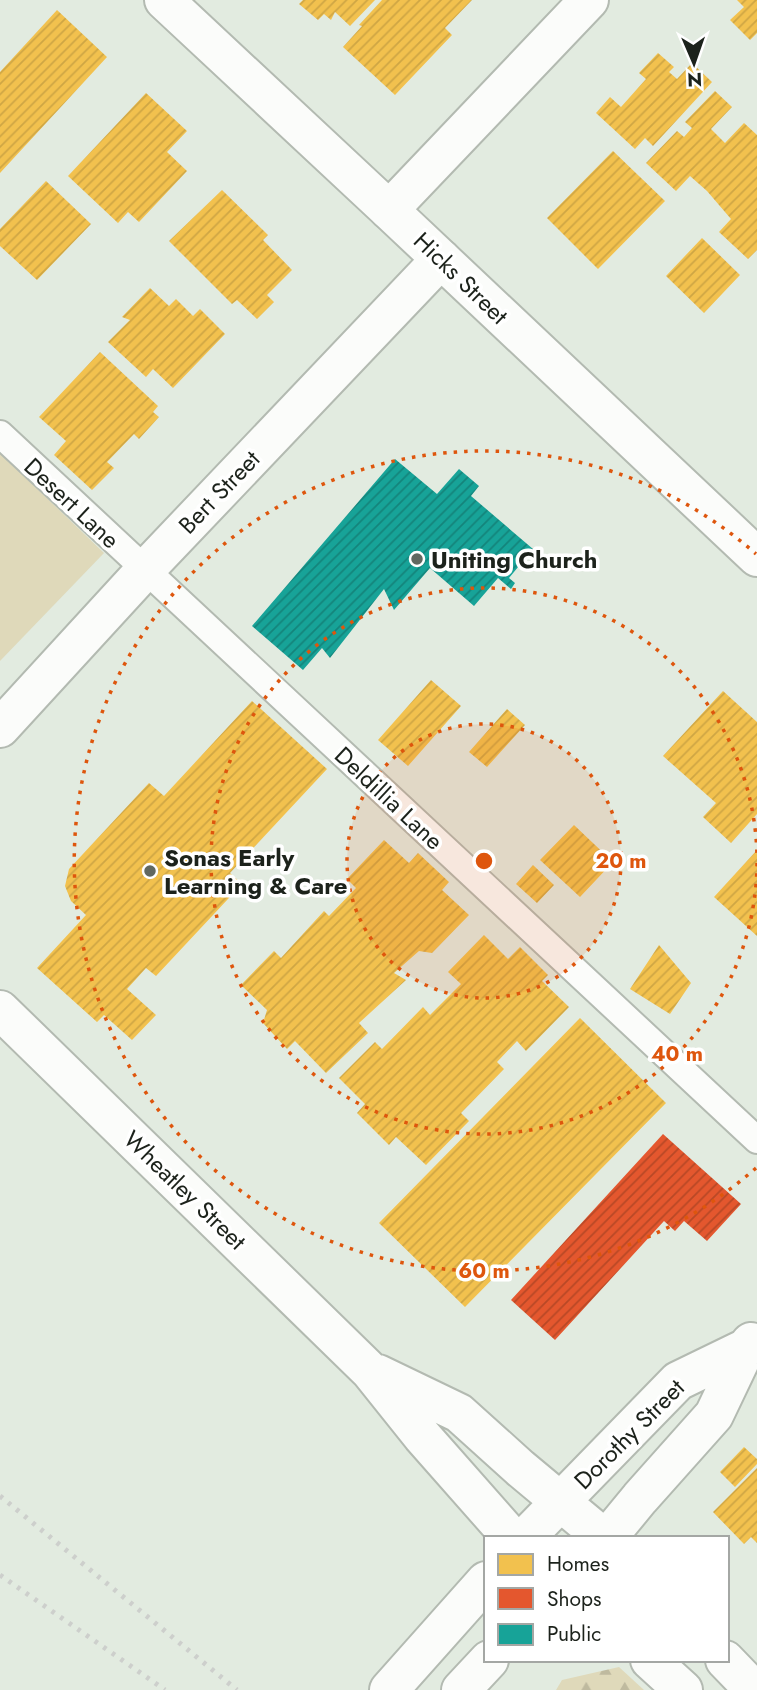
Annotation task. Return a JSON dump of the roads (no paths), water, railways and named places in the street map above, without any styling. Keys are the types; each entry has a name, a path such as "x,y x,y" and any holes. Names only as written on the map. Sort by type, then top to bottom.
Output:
{"street":[{"name":"Hicks Street","path":"164,0 757,557"},
{"path":"389,209 589,0"},
{"name":"Bert Street","path":"0,728 145,570 441,258"},
{"name":"Wheatley Street","path":"0,1010 370,1371 422,1436 510,1536"},
{"name":"Dorothy Street","path":"527,1536 678,1381 751,1341"},
{"name":"Dorothy Street","path":"608,1536 714,1415 751,1341"},
{"name":"Wheatley Street","path":"370,1371 459,1413 604,1536"},
{"path":"389,1690 484,1583"},
{"path":"461,1690 487,1662"},
{"path":"652,1662 683,1690"},
{"path":"727,1662 754,1690"}],"lane":[{"name":"Desert Lane","path":"0,435 145,570"},
{"name":"Deldillia Lane","path":"145,570 757,1140"}],"railway":[{"path":"0,1496 237,1690"},
{"path":"0,1575 165,1690"}],"place":[{"name":"Uniting Church","path":"417,559"},
{"name":"Sonas Early Learning & Care","path":"150,871"}]}
